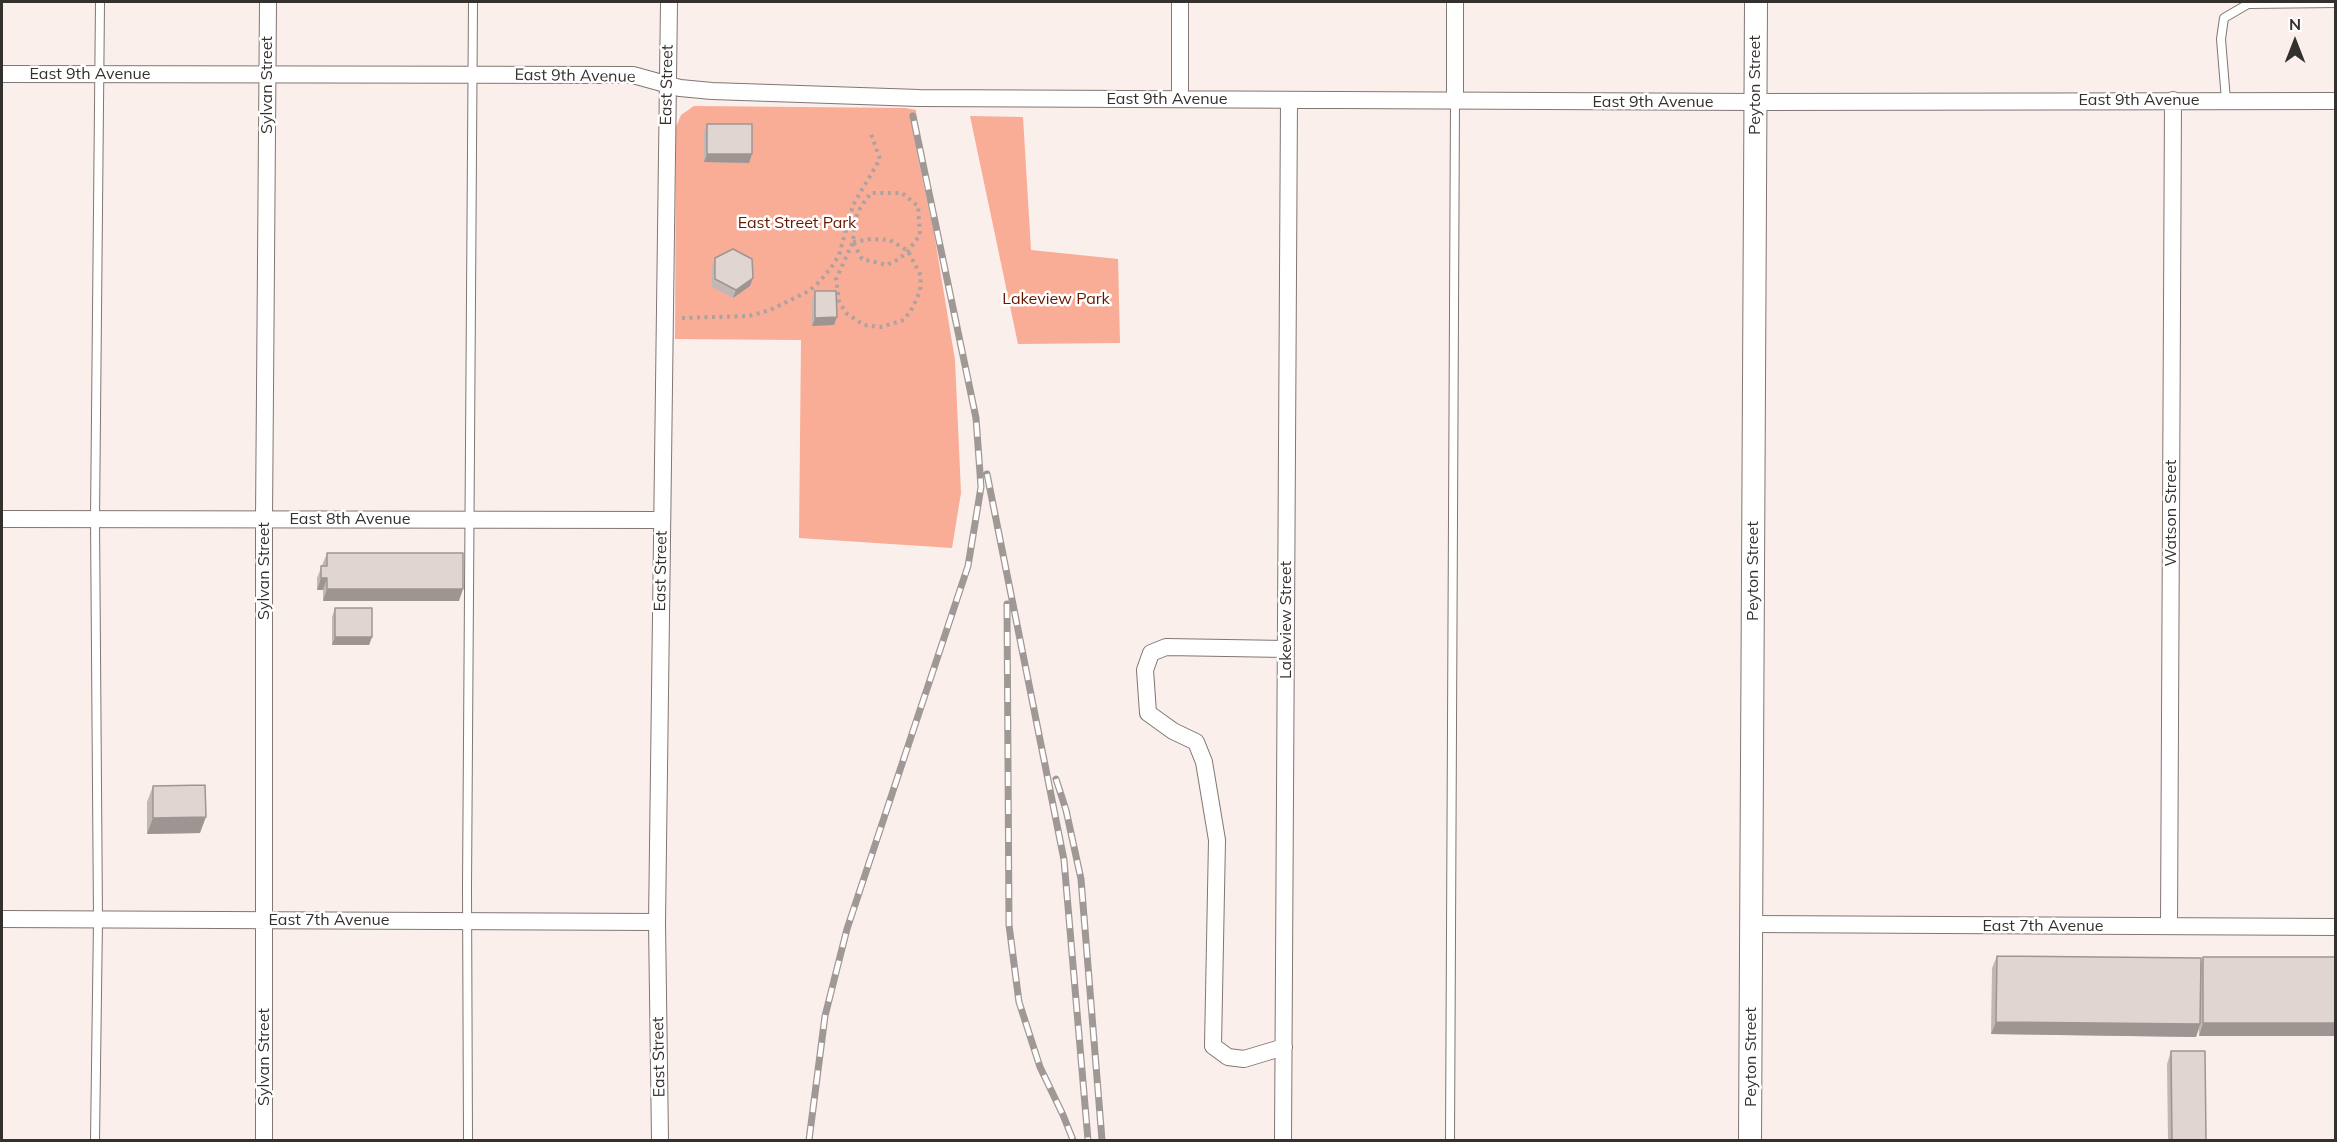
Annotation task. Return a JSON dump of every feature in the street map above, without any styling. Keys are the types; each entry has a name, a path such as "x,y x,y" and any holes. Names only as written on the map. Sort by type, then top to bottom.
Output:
{"street":[{"name":"Sylvan Street","path":"264,1140 264,519 268,2"},
{"name":"East Street","path":"660,1140 657,922 663,319 669,2"},
{"path":"1179,99 1180,2"},
{"path":"1455,2 1455,101"},
{"name":"Peyton Street","path":"1750,1140 1756,2"},
{"name":"East 9th Avenue","path":"2,74 633,75 680,88 712,91 919,98 1755,102 2336,101"},
{"name":"Lakeview Street","path":"1283,1140 1289,100"},
{"name":"Watson Street","path":"2169,926 2173,100"},
{"name":"East 8th Avenue","path":"2,519 662,520"},
{"path":"1284,1047 1244,1059 1228,1058 1213,1046 1217,840 1204,762 1196,742 1173,731 1148,713 1145,670 1150,653 1166,647 1286,649"},
{"name":"East 7th Avenue","path":"2,919 657,922"},
{"name":"East 7th Avenue","path":"1751,924 2336,927"}],"lane":[{"path":"95,1140 98,920 95,519 100,2"},
{"path":"468,1140 467,920 473,2"},
{"path":"2226,100 2221,39 2224,18 2248,4 2336,3"},
{"path":"1450,1140 1455,101"}],"path":[{"path":"663,319 749,316 770,310 809,291 831,268 838,255 853,205 880,159 870,131"},
{"path":"866,184 871,194"},
{"path":"853,242 862,259 887,265 908,251 920,235 918,206 902,193 871,194 861,206 855,220 853,242 836,279 838,301 846,313 864,325 881,327 904,320 920,291 921,276 908,251 890,240 871,239 853,242"}],"green space":[{"name":"East Street Park","path":"694,106 906,108 916,110 918,158 934,233 955,360 961,493 952,548 799,538 801,340 675,339 676,127 681,115"},
{"name":"Lakeview Park","path":"970,116 1023,117 1031,250 1118,259 1120,343 1018,344"}],"building":[{"path":"707,124 752,124 752,154 707,154"},
{"path":"733,249 752,259 753,278 736,290 715,279 715,258"},
{"path":"815,291 836,291 837,317 815,318"},
{"path":"327,553 463,553 463,589 327,589 327,578 321,578 321,566 327,566"},
{"path":"335,608 372,608 372,637 335,637"},
{"path":"205,785 206,817 153,818 153,786"},
{"path":"1997,956 2201,958 2200,1024 1996,1022"},
{"path":"2203,957 2336,957 2336,1023 2203,1023"},
{"path":"2171,1051 2205,1051 2206,1140 2172,1140"}],"railway":[{"path":"809,1140 825,1016 847,929 968,566 981,487 976,418 913,116"},
{"path":"987,474 1064,860 1088,1140"},
{"path":"1007,604 1009,925 1019,1002 1040,1067 1073,1140"},
{"path":"1056,779 1066,810 1081,879 1102,1140"}]}
